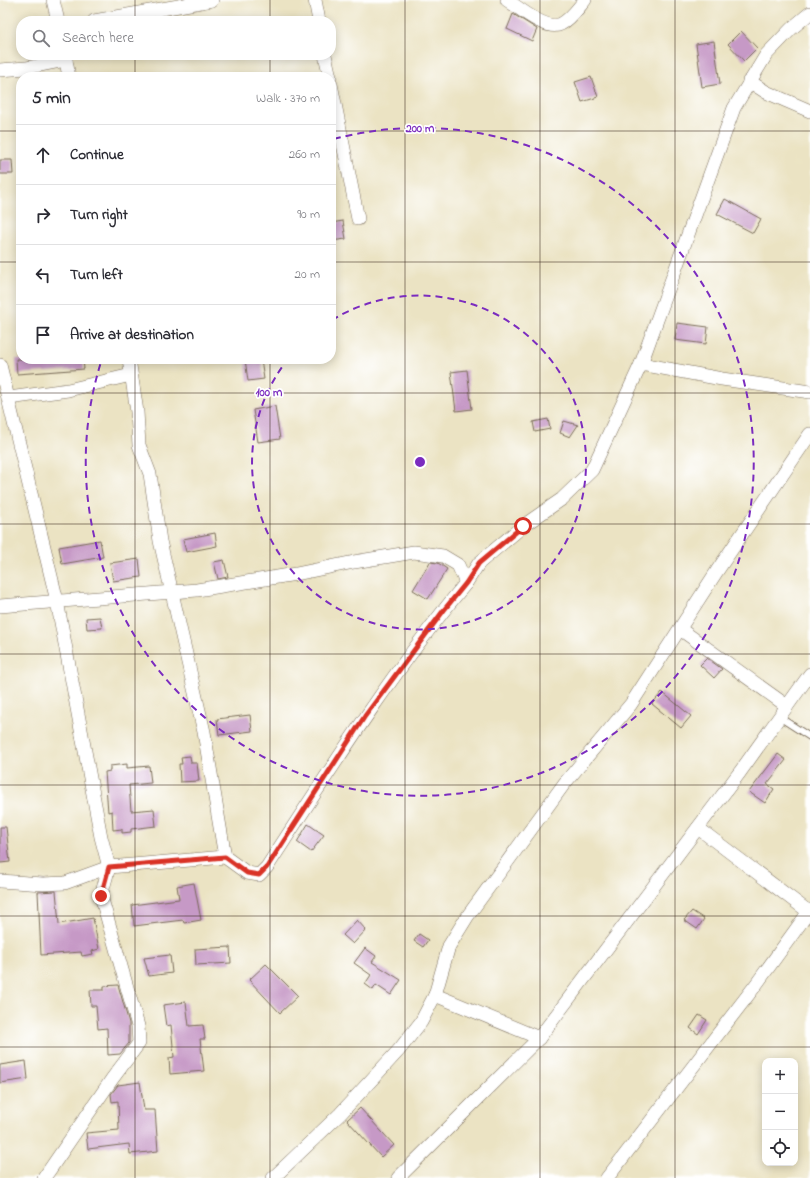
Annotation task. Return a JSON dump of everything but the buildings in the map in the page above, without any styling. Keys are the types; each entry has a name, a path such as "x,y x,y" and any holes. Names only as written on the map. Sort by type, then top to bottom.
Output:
{"street":[{"path":"53,0 57,16"},
{"path":"122,16 212,0"},
{"path":"315,0 318,16"},
{"path":"507,0 544,24 553,27 566,21 586,0"},
{"path":"0,881 43,884 65,883 109,867 225,857 247,873 259,875 267,867 365,716 466,583 479,563 523,526 562,499 590,473 641,364 734,108 749,81 766,56 791,29 810,13"},
{"path":"0,70 26,68 54,60"},
{"path":"66,60 68,72"},
{"path":"326,60 329,72"},
{"path":"749,81 766,92 810,111"},
{"path":"336,109 358,219"},
{"path":"130,364 137,412 138,445 150,474 160,541 173,592 204,732 225,857"},
{"path":"641,364 722,379 810,392"},
{"path":"0,365 57,602 100,837 109,867 101,896 138,1026 139,1043 112,1079 44,1178"},
{"path":"9,398 68,390 131,375"},
{"path":"273,1178 340,1114 399,1050 421,1022 435,995 449,946 467,917 564,784 631,704 717,571 810,434"},
{"path":"0,606 173,592 296,574 414,552 443,556 458,565 466,583"},
{"path":"680,629 787,706"},
{"path":"398,1178 539,1038 698,828 810,674"},
{"path":"607,1178 755,986 809,911 698,828"},
{"path":"435,995 539,1038"}],"lane":[{"path":"779,717 810,737"}],"route":[{"path":"101,896 109,867 225,857 247,873 259,875 267,867 365,716 466,583 479,563 523,526"}]}
